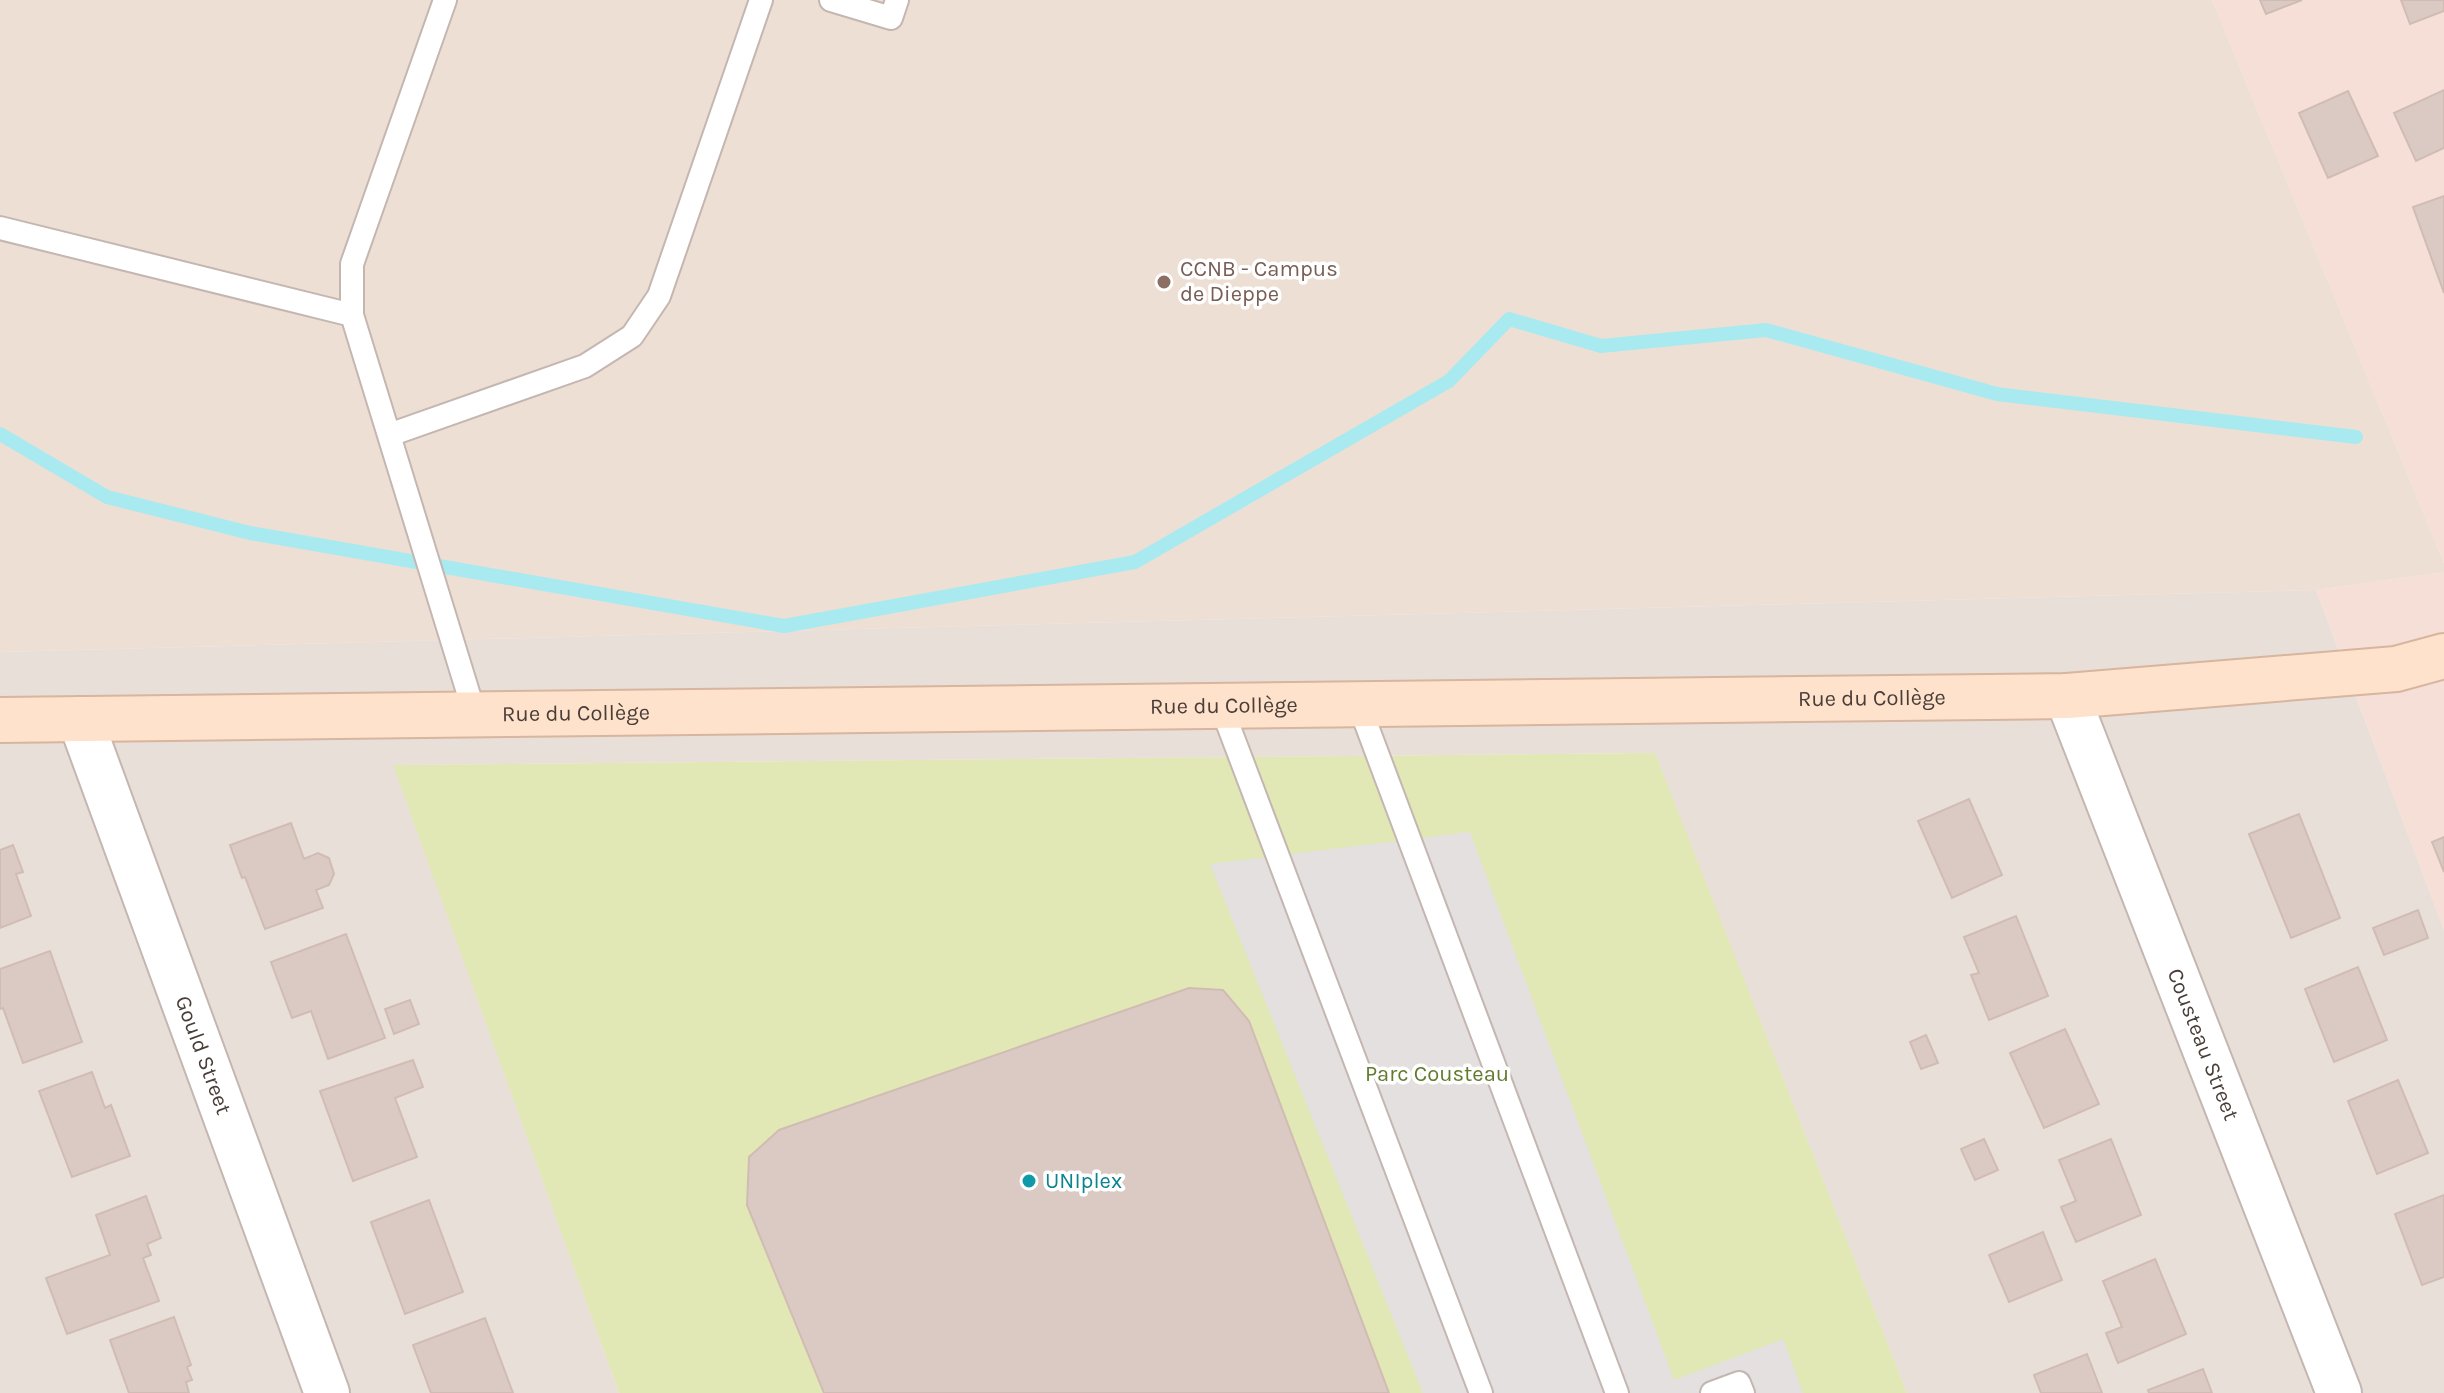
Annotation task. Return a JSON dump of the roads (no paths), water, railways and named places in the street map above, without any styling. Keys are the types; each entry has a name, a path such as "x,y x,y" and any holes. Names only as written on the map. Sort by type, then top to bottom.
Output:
{"street":[{"name":"Rue du Collège","path":"0,720 2067,696 2396,669 2444,656"},
{"name":"Cousteau Street","path":"2067,696 2339,1393"},
{"name":"Gould Street","path":"80,719 327,1393"}],"lane":[{"path":"445,0 352,264 352,315 475,715"},
{"path":"389,435 585,366 632,336 659,296 761,0"},
{"path":"831,0 891,18 897,0"},
{"path":"0,228 352,315"},
{"path":"1359,705 1617,1393"},
{"path":"1221,706 1481,1393"},
{"path":"1712,1393 1739,1383 1743,1393"}],"waterway":[{"path":"0,434 107,497 250,533 784,626 1135,562 1449,381 1509,319 1601,346 1766,330 1997,394 2356,437"}],"place":[{"name":"CCNB - Campus de Dieppe","path":"1164,282"},
{"name":"UNIplex","path":"1029,1181"}],"park label":[{"name":"Parc Cousteau","path":"1437,1074"}]}
